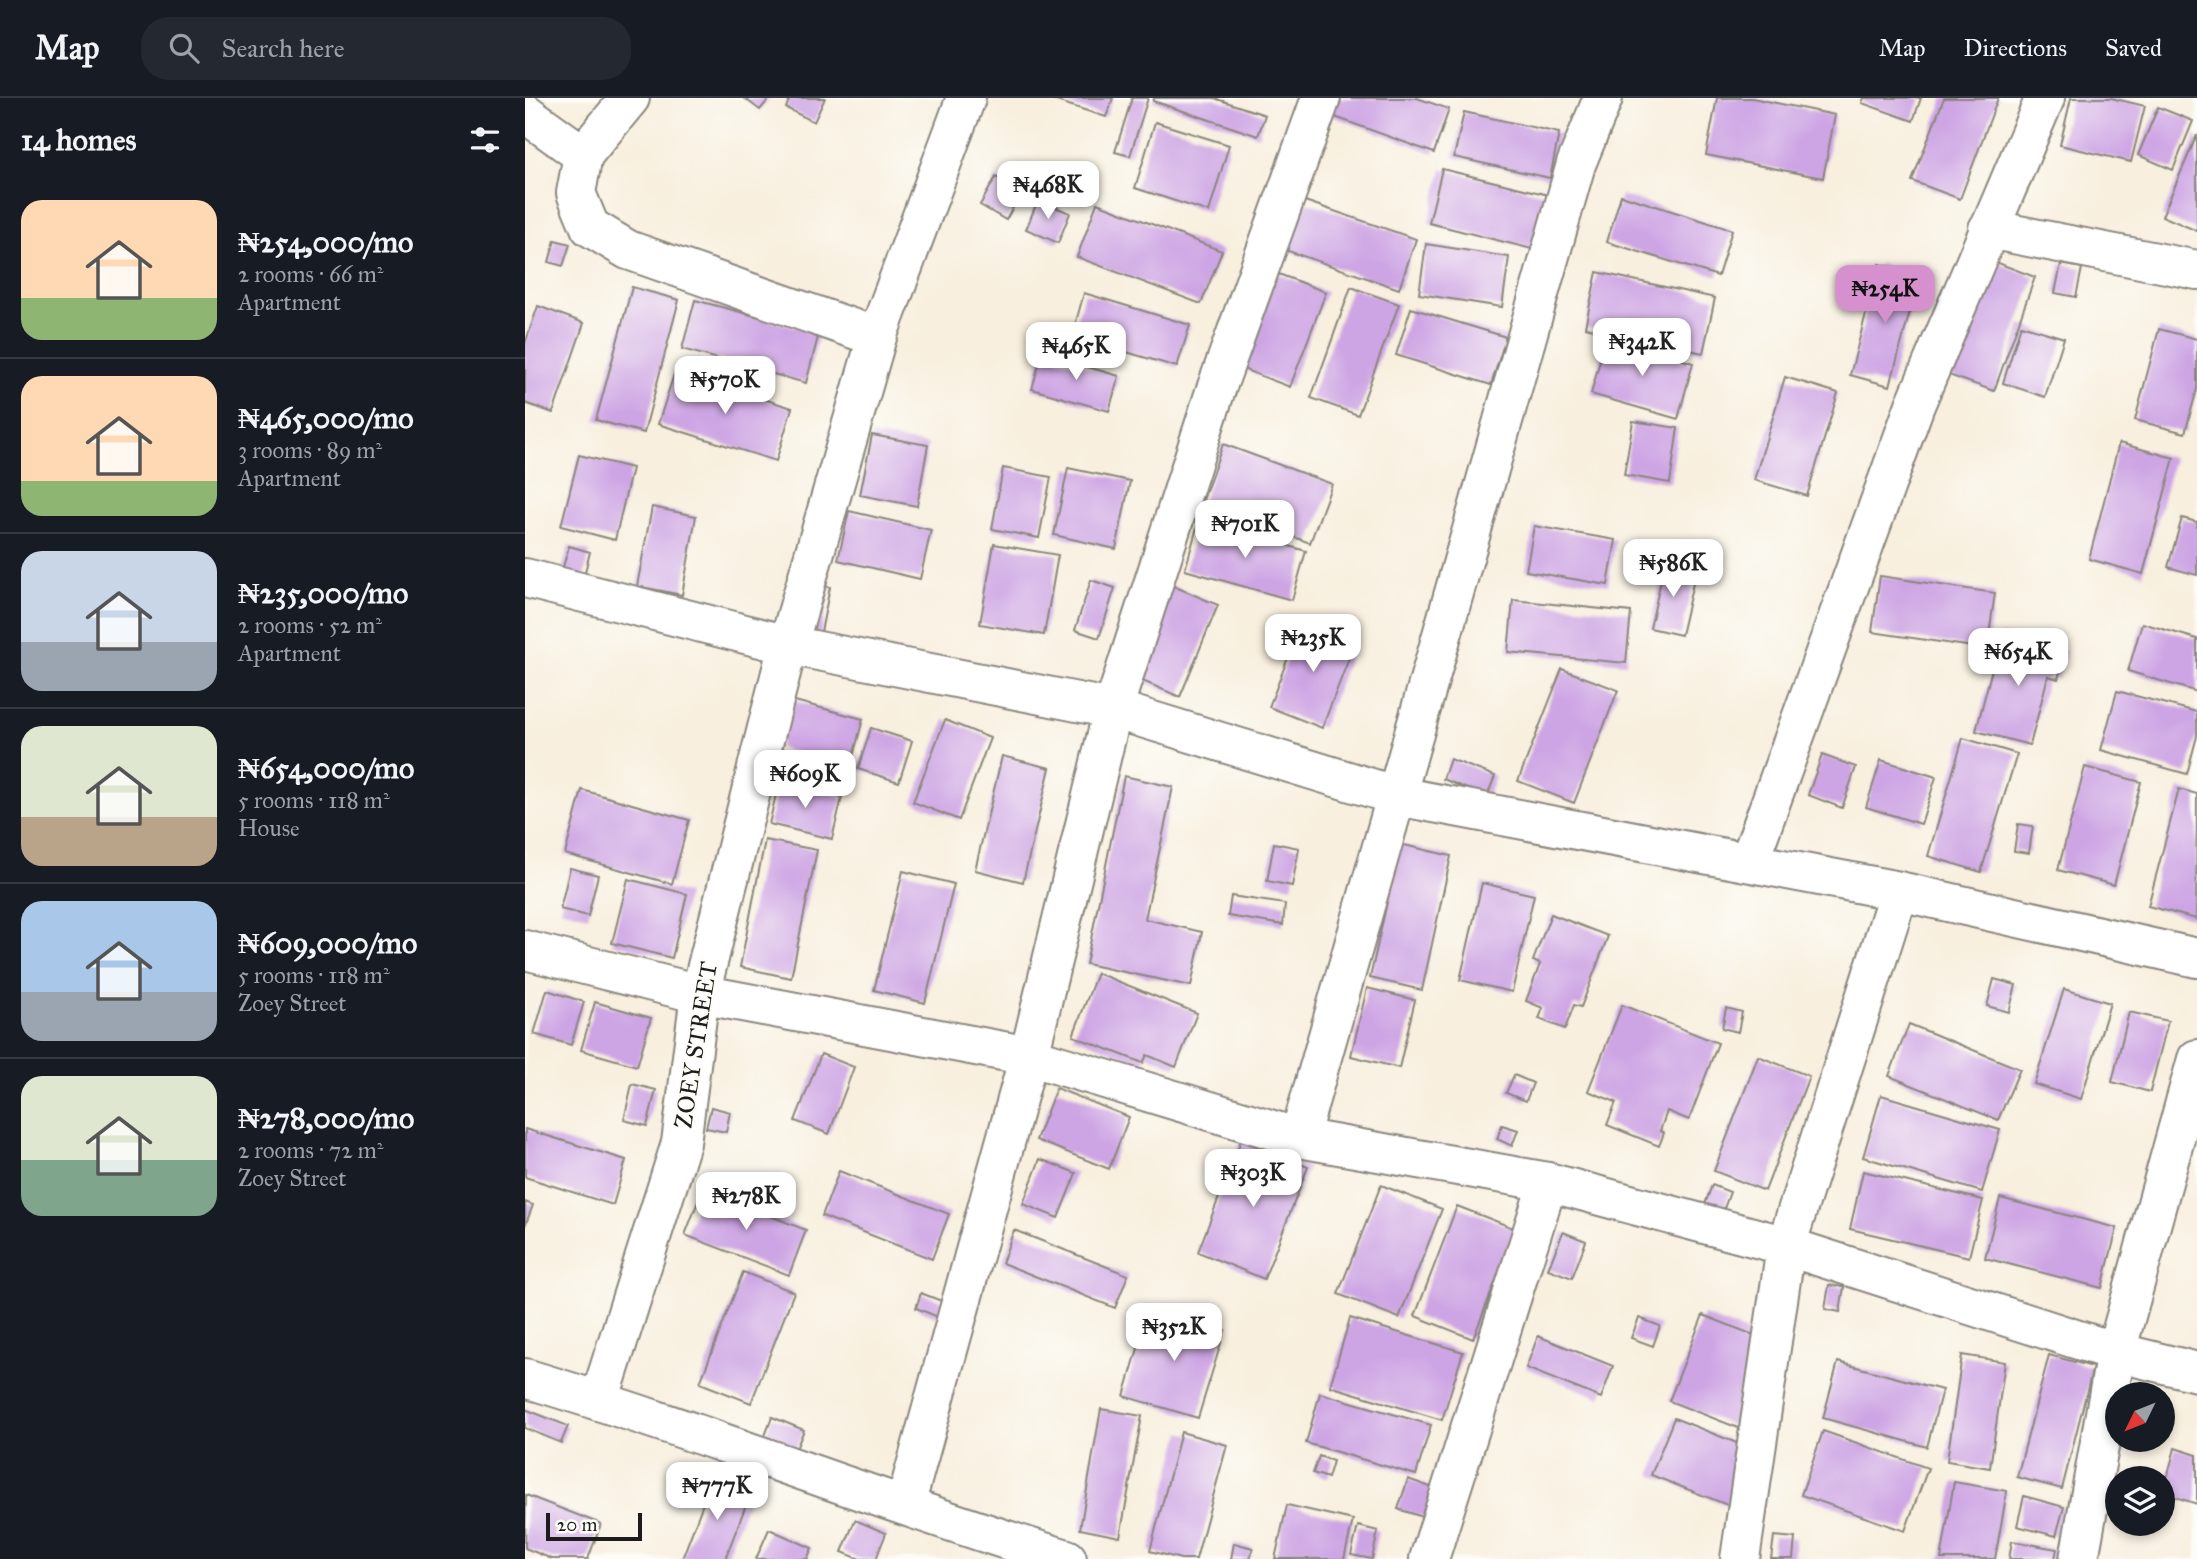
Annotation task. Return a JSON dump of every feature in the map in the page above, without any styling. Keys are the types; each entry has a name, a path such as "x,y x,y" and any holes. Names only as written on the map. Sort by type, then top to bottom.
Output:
{"street":[{"path":"629,98 583,155 576,193 590,227 628,250 877,337"},
{"name":"ZOEY STREET","path":"599,1401 681,1143 699,994 788,645 877,337 966,98"},
{"path":"905,1506 1029,1056 1113,709 1214,395 1321,98"},
{"path":"1299,1138 1576,164 1604,98"},
{"path":"1749,862 1915,405 2045,98"},
{"path":"525,113 583,155"},
{"path":"1988,229 2197,270"},
{"path":"525,578 788,645 1113,709 1397,796 1899,891 2197,958"},
{"path":"1740,1559 1786,1247 1899,891"},
{"path":"525,950 699,994 1029,1056 1299,1138 1548,1182 1786,1247 2116,1352 2197,1372"},
{"path":"2079,1559 2116,1352 2197,1059"},
{"path":"1429,1559 1548,1182"},
{"path":"525,1378 1067,1559"}],"building":[{"path":"744,98 770,98 760,110"},
{"path":"790,98 825,98 814,122 786,108"},
{"path":"1047,98 1113,98 1106,117"},
{"path":"1132,98 1148,98 1130,156 1115,152"},
{"path":"1154,98 1214,98 1265,115 1258,136 1153,101"},
{"path":"1329,98 1417,98 1449,109 1434,153 1324,113"},
{"path":"1717,98 1752,98 1835,115 1823,178 1706,155"},
{"path":"1864,98 1921,98 1913,121 1862,103"},
{"path":"1944,98 1998,98 1960,199 1912,181"},
{"path":"2071,98 2111,98 2145,106 2131,162 2060,145"},
{"path":"2158,107 2193,121 2173,170 2138,155"},
{"path":"1464,112 1559,133 1550,178 1454,157"},
{"path":"1155,122 1229,145 1209,212 1135,188"},
{"path":"2197,135 2197,231 2162,216"},
{"path":"1442,169 1557,197 1544,252 1429,223"},
{"path":"996,177 1022,191 1006,220 980,205"},
{"path":"1621,195 1732,230 1718,276 1607,242"},
{"path":"1299,199 1416,239 1399,289 1282,249"},
{"path":"1038,200 1070,213 1058,243 1026,229"},
{"path":"1097,203 1222,251 1201,304 1077,257"},
{"path":"555,240 570,244 563,266 549,262"},
{"path":"1426,244 1509,257 1502,307 1419,294"},
{"path":"1982,257 2035,277 1994,391 1940,372"},
{"path":"1879,264 1920,274 1890,386 1850,375"},
{"path":"2061,264 2082,268 2076,297 2055,293"},
{"path":"1597,272 1715,298 1703,353 1585,327"},
{"path":"1276,273 1326,292 1290,387 1240,368"},
{"path":"632,287 679,300 644,433 596,420"},
{"path":"1351,287 1399,304 1358,415 1311,398"},
{"path":"1084,293 1190,325 1177,367 1072,336"},
{"path":"695,300 819,333 806,383 682,349"},
{"path":"538,306 584,323 553,413 525,403 525,344"},
{"path":"1411,308 1506,337 1491,385 1396,355"},
{"path":"2021,325 2064,338 2045,397 2003,383"},
{"path":"2159,329 2197,339 2197,389 2185,433 2135,420"},
{"path":"1606,338 1693,363 1678,419 1591,394"},
{"path":"1042,354 1119,376 1109,411 1032,389"},
{"path":"675,371 792,408 776,461 658,424"},
{"path":"1785,377 1838,393 1807,496 1754,480"},
{"path":"1633,421 1678,428 1670,483 1624,475"},
{"path":"872,435 928,445 917,506 860,495"},
{"path":"2119,443 2174,458 2143,574 2089,559"},
{"path":"1223,444 1332,484 1310,543 1202,503"},
{"path":"579,455 632,468 615,540 561,526"},
{"path":"1003,468 1051,477 1039,538 992,529"},
{"path":"1068,468 1130,481 1116,549 1054,535"},
{"path":"652,507 696,516 682,595 637,586"},
{"path":"849,511 931,530 920,579 838,560"},
{"path":"2182,518 2197,522 2197,575 2168,567"},
{"path":"1199,520 1306,551 1292,600 1185,570"},
{"path":"1534,526 1616,540 1608,585 1526,571"},
{"path":"994,544 1058,555 1044,635 980,624"},
{"path":"569,546 590,552 583,580 561,574"},
{"path":"1665,563 1696,570 1681,635 1650,628"},
{"path":"1880,576 1995,593 1987,649 1872,632"},
{"path":"1091,580 1115,588 1099,638 1075,630"},
{"path":"809,583 830,587 819,642 798,638"},
{"path":"1171,585 1218,605 1180,697 1133,677"},
{"path":"1513,600 1631,612 1626,663 1508,652"},
{"path":"1303,619 1356,640 1322,728 1269,707"},
{"path":"2142,623 2197,639 2197,692 2128,671"},
{"path":"2001,634 2066,651 2058,679 2048,676 2030,745 1976,731"},
{"path":"1562,669 1618,690 1574,803 1518,781"},
{"path":"2117,691 2197,712 2197,736 2187,774 2101,750"},
{"path":"791,700 863,719 850,768 779,748"},
{"path":"945,720 990,738 959,820 913,802"},
{"path":"871,728 912,741 899,782 858,769"},
{"path":"1963,738 2017,754 1981,872 1928,856"},
{"path":"1822,755 1856,767 1842,808 1808,795"},
{"path":"1002,756 1050,768 1023,882 975,870"},
{"path":"1450,759 1495,776 1487,797 1443,779"},
{"path":"1881,760 1936,777 1921,824 1866,807"},
{"path":"2085,767 2141,782 2114,885 2058,870"},
{"path":"1124,776 1173,787 1145,919 1202,932 1191,986 1086,964"},
{"path":"779,782 842,797 832,839 769,824"},
{"path":"2179,789 2197,794 2196,919 2148,906"},
{"path":"582,790 689,820 672,884 565,854"},
{"path":"2018,824 2033,826 2029,853 2014,851"},
{"path":"765,840 817,850 791,978 740,967"},
{"path":"1274,843 1299,848 1292,886 1267,881"},
{"path":"1400,844 1451,856 1422,990 1370,978"},
{"path":"570,868 598,875 588,916 560,909"},
{"path":"903,871 954,884 925,1003 874,990"},
{"path":"628,879 687,894 672,958 612,943"},
{"path":"1482,883 1534,895 1512,992 1460,980"},
{"path":"1231,896 1285,904 1283,925 1228,916"},
{"path":"1551,914 1608,936 1581,1007 1574,1005 1565,1029 1539,1019 1543,1008 1526,1001 1540,964 1533,961"},
{"path":"1097,973 1197,1013 1176,1067 1147,1055 1143,1063 1073,1036"},
{"path":"1994,979 2016,985 2009,1012 1987,1006"},
{"path":"1367,988 1415,1000 1399,1068 1351,1056"},
{"path":"2064,989 2110,1003 2081,1099 2034,1084"},
{"path":"547,990 584,1002 571,1045 534,1034"},
{"path":"595,1002 651,1018 637,1066 581,1050"},
{"path":"1622,1005 1718,1043 1689,1120 1667,1111 1660,1131 1664,1133 1659,1146 1607,1125 1616,1102 1588,1091"},
{"path":"1726,1008 1742,1012 1738,1032 1722,1028"},
{"path":"2129,1012 2168,1021 2150,1092 2112,1082"},
{"path":"1909,1024 2020,1069 1998,1120 1889,1076"},
{"path":"821,1054 854,1067 829,1134 795,1121"},
{"path":"1758,1056 1809,1076 1765,1191 1714,1171"},
{"path":"1514,1075 1533,1083 1526,1101 1506,1093"},
{"path":"632,1084 656,1090 647,1126 624,1120"},
{"path":"1056,1088 1129,1117 1109,1169 1036,1140"},
{"path":"1881,1095 2000,1130 1982,1192 1863,1157"},
{"path":"711,1107 730,1112 726,1132 706,1128"},
{"path":"1502,1125 1518,1130 1512,1146 1497,1139"},
{"path":"525,1129 626,1160 613,1205 525,1177"},
{"path":"1241,1140 1308,1167 1264,1279 1198,1252"},
{"path":"1040,1159 1076,1173 1058,1218 1023,1204"},
{"path":"839,1171 949,1214 932,1259 822,1216"},
{"path":"1863,1171 1983,1200 1969,1257 1850,1229"},
{"path":"1381,1185 1442,1209 1399,1318 1338,1294"},
{"path":"1712,1185 1730,1192 1722,1214 1704,1207"},
{"path":"703,1189 806,1230 789,1275 685,1235"},
{"path":"2000,1198 2117,1228 2102,1288 1985,1258"},
{"path":"525,1202 533,1205 525,1226"},
{"path":"1457,1206 1516,1229 1473,1339 1415,1316"},
{"path":"1014,1230 1128,1275 1115,1308 1002,1263"},
{"path":"1563,1232 1586,1241 1572,1278 1548,1269"},
{"path":"743,1272 794,1292 751,1403 700,1383"},
{"path":"1829,1285 1844,1287 1840,1312 1825,1309"},
{"path":"921,1293 944,1302 938,1317 916,1308"},
{"path":"1150,1307 1225,1330 1198,1418 1124,1396"},
{"path":"1703,1315 1774,1343 1741,1429 1669,1401"},
{"path":"1350,1318 1463,1352 1442,1420 1330,1386"},
{"path":"1639,1318 1660,1326 1653,1346 1631,1338"},
{"path":"1538,1336 1613,1366 1601,1398 1526,1368"},
{"path":"1962,1355 2005,1362 1990,1468 1947,1461"},
{"path":"2049,1355 2093,1367 2062,1489 2017,1477"},
{"path":"1838,1362 1942,1390 1927,1447 1823,1418"},
{"path":"1320,1393 1431,1425 1416,1475 1306,1443"},
{"path":"525,1409 568,1426 561,1443 525,1428"},
{"path":"1101,1409 1142,1416 1120,1537 1080,1529"},
{"path":"772,1417 804,1430 796,1449 765,1436"},
{"path":"1674,1418 1757,1451 1740,1510 1651,1475"},
{"path":"1823,1431 1928,1468 1905,1531 1801,1495"},
{"path":"1181,1432 1227,1445 1196,1559 1181,1559 1150,1551"},
{"path":"2175,1448 2197,1455 2197,1504 2175,1497 2175,1466 2170,1466"},
{"path":"1319,1456 1333,1461 1328,1478 1313,1473"},
{"path":"713,1477 751,1492 725,1559 682,1559"},
{"path":"1408,1479 1439,1490 1429,1519 1398,1509"},
{"path":"1954,1482 2007,1491 1995,1559 1941,1559"},
{"path":"526,1495 601,1524 588,1559 552,1559 525,1548"},
{"path":"2024,1496 2064,1507 2056,1536 2017,1526"},
{"path":"1287,1505 1353,1520 1344,1559 1275,1559"},
{"path":"855,1520 886,1533 876,1559 860,1559 842,1552"},
{"path":"1358,1526 1378,1531 1372,1559 1351,1555"},
{"path":"769,1529 812,1548 807,1559 756,1559"},
{"path":"1774,1536 1795,1538 1793,1559 1771,1559"},
{"path":"2012,1541 2057,1549 2055,1559 2009,1559"},
{"path":"1234,1543 1253,1548 1250,1559 1231,1559"}]}
